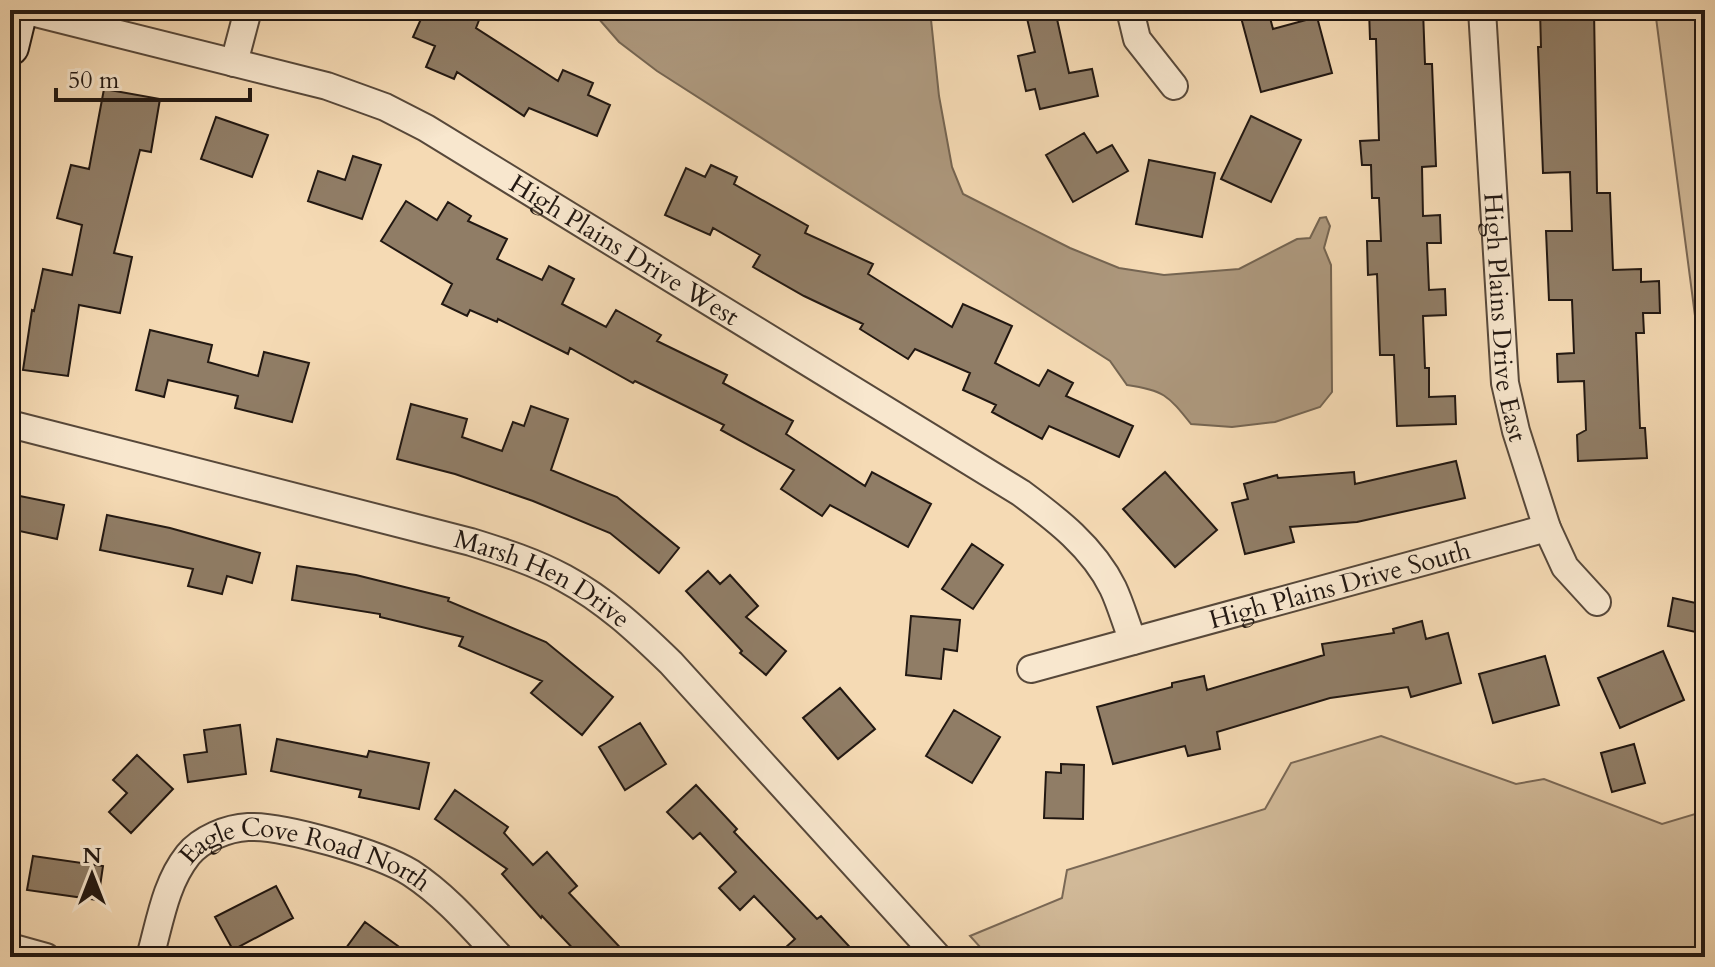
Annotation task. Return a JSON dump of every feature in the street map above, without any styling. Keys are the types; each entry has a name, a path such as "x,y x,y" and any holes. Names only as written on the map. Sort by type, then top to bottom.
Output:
{"street":[{"path":"10,47 21,10"},
{"name":"High Plains Drive West","path":"21,10 327,86 385,107 426,128 1021,493 1058,520 1091,555 1113,587 1133,641"},
{"path":"234,63 248,10"},
{"path":"1130,10 1137,39 1174,86"},
{"name":"High Plains Drive East","path":"1482,10 1505,383 1516,431 1547,528 1565,567 1597,602"},
{"name":"Marsh Hen Drive","path":"10,424 471,542 524,559 564,578 609,608 671,663 938,957"},
{"name":"High Plains Drive South","path":"1031,669 1547,528"},
{"name":"Eagle Cove Road North","path":"150,957 172,878 190,852 217,834 247,827 275,829 350,848 409,872 442,896 500,957"},
{"path":"10,947 46,957"}],"shaded area":[{"path":"591,10 930,10 939,96 952,167 963,194 1070,248 1119,268 1164,275 1239,269 1297,239 1310,238 1320,218 1326,217 1330,226 1324,248 1331,265 1332,392 1320,407 1275,422 1232,427 1191,424 1164,396 1149,389 1127,385 1110,361 657,71 619,42"},
{"path":"1655,10 1705,10 1705,363 1697,331"},
{"path":"1381,736 1516,784 1544,779 1662,824 1705,811 1705,957 989,957 970,936 1062,898 1067,870 1265,809 1291,763"}],"building":[{"path":"425,10 469,10 481,15 476,28 558,81 563,70 593,83 588,95 610,105 597,136 529,108 524,116 457,72 454,79 426,67 435,46 413,37"},
{"path":"1025,10 1055,10 1069,73 1092,69 1098,96 1040,109 1035,89 1026,91 1018,56 1035,52"},
{"path":"1239,10 1268,10 1273,29 1317,17 1332,73 1261,92"},
{"path":"1369,10 1423,10 1425,64 1432,64 1436,166 1422,167 1423,216 1440,215 1441,243 1427,243 1429,290 1445,289 1446,315 1423,316 1425,368 1429,368 1429,397 1455,396 1456,424 1397,426 1394,355 1380,355 1377,274 1368,275 1367,241 1381,241 1379,198 1372,198 1371,165 1362,165 1360,141 1379,140 1376,39 1370,39"},
{"path":"1540,10 1594,10 1597,193 1610,193 1613,270 1641,269 1641,282 1659,281 1660,313 1643,313 1644,333 1636,333 1640,428 1645,428 1647,458 1578,461 1577,435 1586,430 1584,381 1558,382 1557,354 1574,353 1572,300 1549,300 1546,231 1572,231 1570,172 1543,173 1538,47 1541,47"},
{"path":"104,89 160,99 151,152 140,150 114,253 132,257 120,313 79,305 68,376 23,370 32,310 43,269 72,275 82,225 57,218 71,165 89,169"},
{"path":"1251,116 1301,140 1271,202 1221,179"},
{"path":"216,117 268,135 252,177 201,159"},
{"path":"1084,133 1097,153 1112,145 1128,171 1073,202 1046,155"},
{"path":"353,156 381,165 362,219 308,201 318,171 345,180"},
{"path":"1149,160 1215,173 1202,237 1136,224"},
{"path":"711,165 737,177 734,184 808,226 805,233 873,264 868,274 952,327 963,304 1012,326 995,363 1039,386 1048,370 1073,383 1066,396 1133,426 1119,457 1049,426 1042,439 992,412 996,405 963,390 970,373 915,349 908,359 860,329 863,324 753,267 760,255 713,228 710,235 665,215 686,168 705,177"},
{"path":"406,201 437,220 448,202 471,216 468,221 507,239 497,259 542,280 549,266 574,279 562,304 606,327 616,310 661,335 657,341 727,375 723,383 793,421 786,434 865,486 872,472 931,504 908,547 830,505 822,516 781,489 794,470 721,430 724,425 635,381 633,383 570,348 568,354 498,319 497,322 470,310 467,316 442,304 452,284 381,241"},
{"path":"150,330 212,345 208,362 258,376 264,352 309,363 292,422 235,408 238,396 168,380 164,397 136,390"},
{"path":"411,404 467,419 462,437 502,451 513,422 524,426 531,406 568,419 551,470 617,497 679,548 659,573 610,533 533,501 455,474 397,459"},
{"path":"1456,461 1465,498 1357,522 1290,527 1294,542 1245,554 1232,503 1248,499 1244,484 1277,475 1278,478 1354,472 1355,484"},
{"path":"1165,472 1217,530 1175,567 1123,509"},
{"path":"10,494 64,505 57,539 10,529"},
{"path":"107,515 170,528 260,553 252,583 227,576 222,594 188,586 193,569 100,550"},
{"path":"972,544 1003,565 973,609 942,589"},
{"path":"297,566 356,575 449,598 448,601 546,642 613,697 582,735 531,693 542,681 459,646 463,637 380,617 380,614 292,600"},
{"path":"708,571 720,584 730,575 758,606 746,617 786,651 766,675 740,653 742,651 686,591"},
{"path":"1673,598 1705,605 1705,634 1668,626"},
{"path":"911,616 960,620 957,651 944,649 941,679 906,675"},
{"path":"1422,621 1426,639 1448,633 1461,683 1411,697 1408,687 1330,698 1217,732 1220,749 1188,756 1185,746 1113,764 1097,707 1204,676 1207,690 1324,655 1322,644 1394,633 1393,629"},
{"path":"1663,651 1684,700 1620,728 1598,678"},
{"path":"1545,656 1559,705 1493,723 1479,674"},
{"path":"840,688 875,729 838,759 803,718"},
{"path":"954,710 1000,737 972,783 926,756"},
{"path":"640,723 666,764 625,790 599,747"},
{"path":"240,725 246,774 188,782 184,755 207,752 204,730"},
{"path":"277,739 367,757 369,751 429,763 419,809 359,797 361,790 271,771"},
{"path":"1634,744 1645,783 1612,792 1601,753"},
{"path":"137,755 173,789 131,833 109,812 127,793 113,780"},
{"path":"1061,764 1084,765 1083,819 1044,818 1046,772 1061,773"},
{"path":"696,785 737,829 734,832 817,919 821,916 859,957 775,957 795,939 754,896 740,910 719,888 736,872 700,833 693,839 667,812"},
{"path":"455,790 508,827 504,833 533,865 547,852 577,886 569,893 629,957 581,957 502,874 507,869 435,819"},
{"path":"33,856 103,866 98,900 27,890"},
{"path":"276,886 293,918 233,950 215,917"},
{"path":"365,922 413,957 357,957 346,948"}]}
